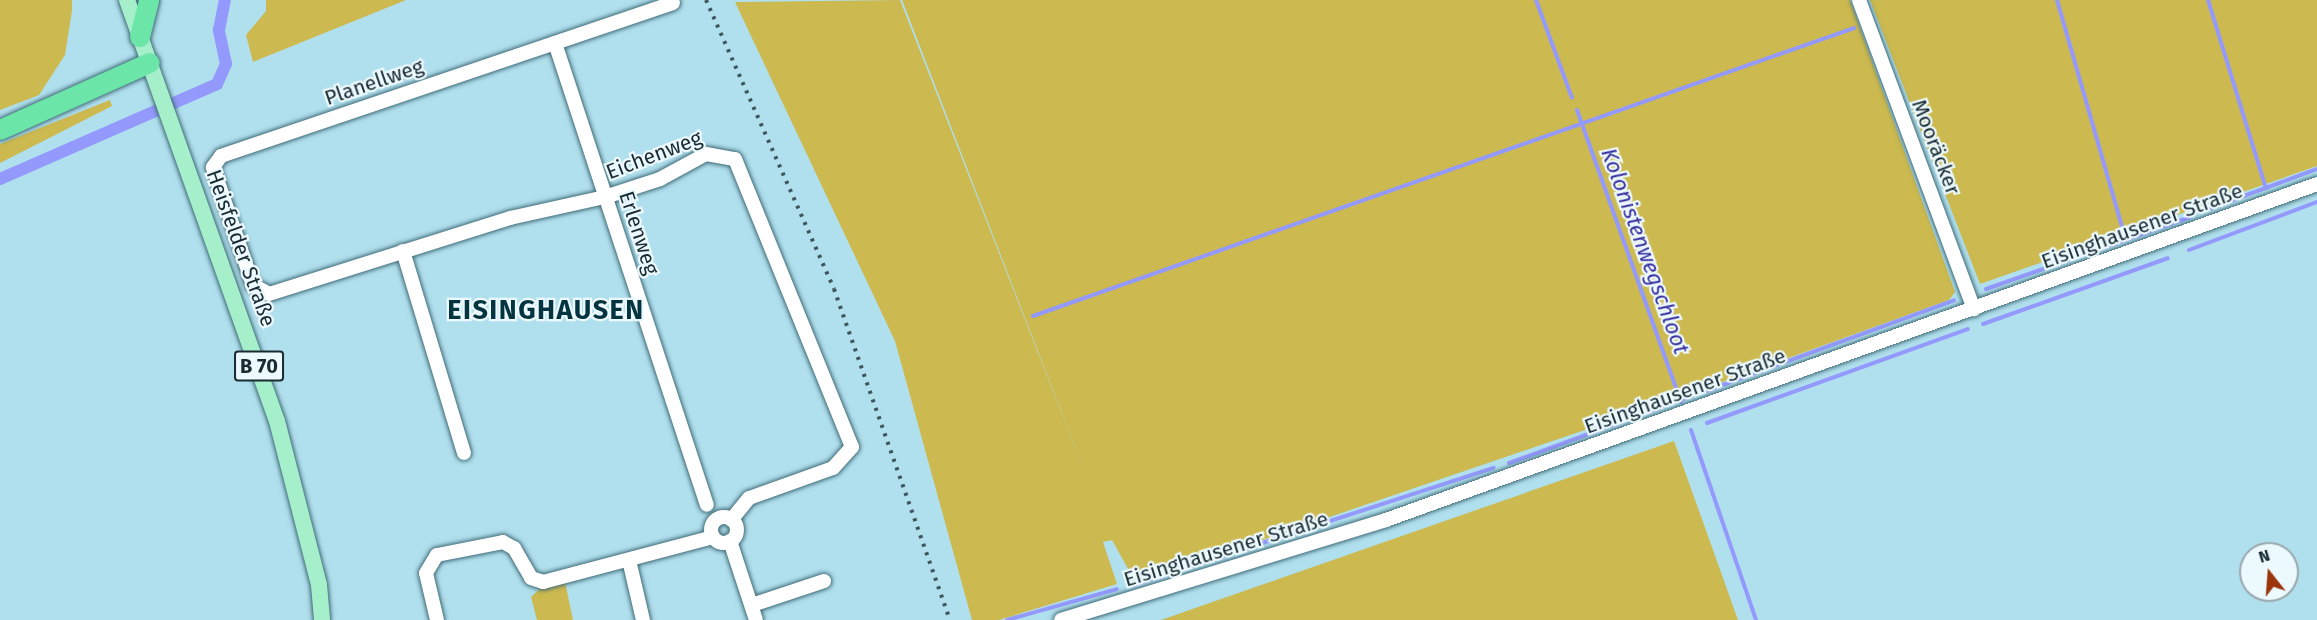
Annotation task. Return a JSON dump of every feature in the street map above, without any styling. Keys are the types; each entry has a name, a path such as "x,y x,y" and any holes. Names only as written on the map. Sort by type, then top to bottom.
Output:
{"highway":[{"path":"140,37 149,0"},
{"path":"0,130 150,63"}],"main road":[{"name":"Heisfelder Straße","path":"127,0 277,421 319,585 322,620"}],"street":[{"name":"Mooräcker","path":"1859,0 1974,309"},
{"name":"Planellweg","path":"253,285 214,172 216,159 673,3"},
{"name":"Erlenweg","path":"555,43 707,505"},
{"name":"Eichenweg","path":"253,285 268,294 403,251 660,179 706,154 735,159 847,425 852,447 840,464 754,495 731,520"},
{"name":"Eisinghausener Straße","path":"1061,620 1323,542 2317,184"},
{"path":"403,251 464,453"},
{"path":"713,537 716,521 731,520 737,531 730,541"},
{"path":"437,620 426,573 437,555 503,542 514,548 531,578 543,582 713,537 730,541"},
{"path":"730,541 756,620"},
{"path":"629,560 643,620"},
{"path":"752,605 824,581"}],"shaded area":[{"path":"0,0 72,0 72,10 65,55 39,95 0,110"},
{"path":"266,0 406,0 253,62 246,35 266,11"},
{"path":"900,0 1089,483 902,0 1850,0 1955,292 1949,300 1667,402 1136,583 1112,540 1103,542 1117,584 999,620 972,620 895,341 735,2"},
{"path":"1870,0 2317,0 2317,166 1980,284"},
{"path":"110,100 112,106 0,163 0,144"},
{"path":"1674,441 1738,620 1161,620"},
{"path":"565,582 573,620 537,620 531,597 542,587"}],"waterway":[{"path":"0,179 217,84 226,64 219,30 225,0"},
{"name":"Kolonistenwegschloot","path":"1536,0 1572,98"},
{"path":"2057,0 2126,240"},
{"path":"2208,0 2266,188"},
{"path":"1033,316 1854,28"},
{"name":"Kolonistenwegschloot","path":"1577,110 1681,402"},
{"path":"2206,210 2317,169"},
{"path":"2189,250 2317,202"},
{"path":"1986,289 2190,217"},
{"path":"1983,324 2168,258"},
{"path":"1706,391 1954,300"},
{"path":"1707,423 1968,329"},
{"path":"1680,400 1689,397"},
{"path":"1509,463 1662,407"},
{"name":"Kolonistenwegschloot","path":"1691,430 1756,620"},
{"path":"1133,585 1493,468"},
{"path":"1007,620 1117,589"}],"railway":[{"path":"706,0 834,289 950,620"}],"district":[{"name":"EISINGHAUSEN","path":"546,311"}]}
